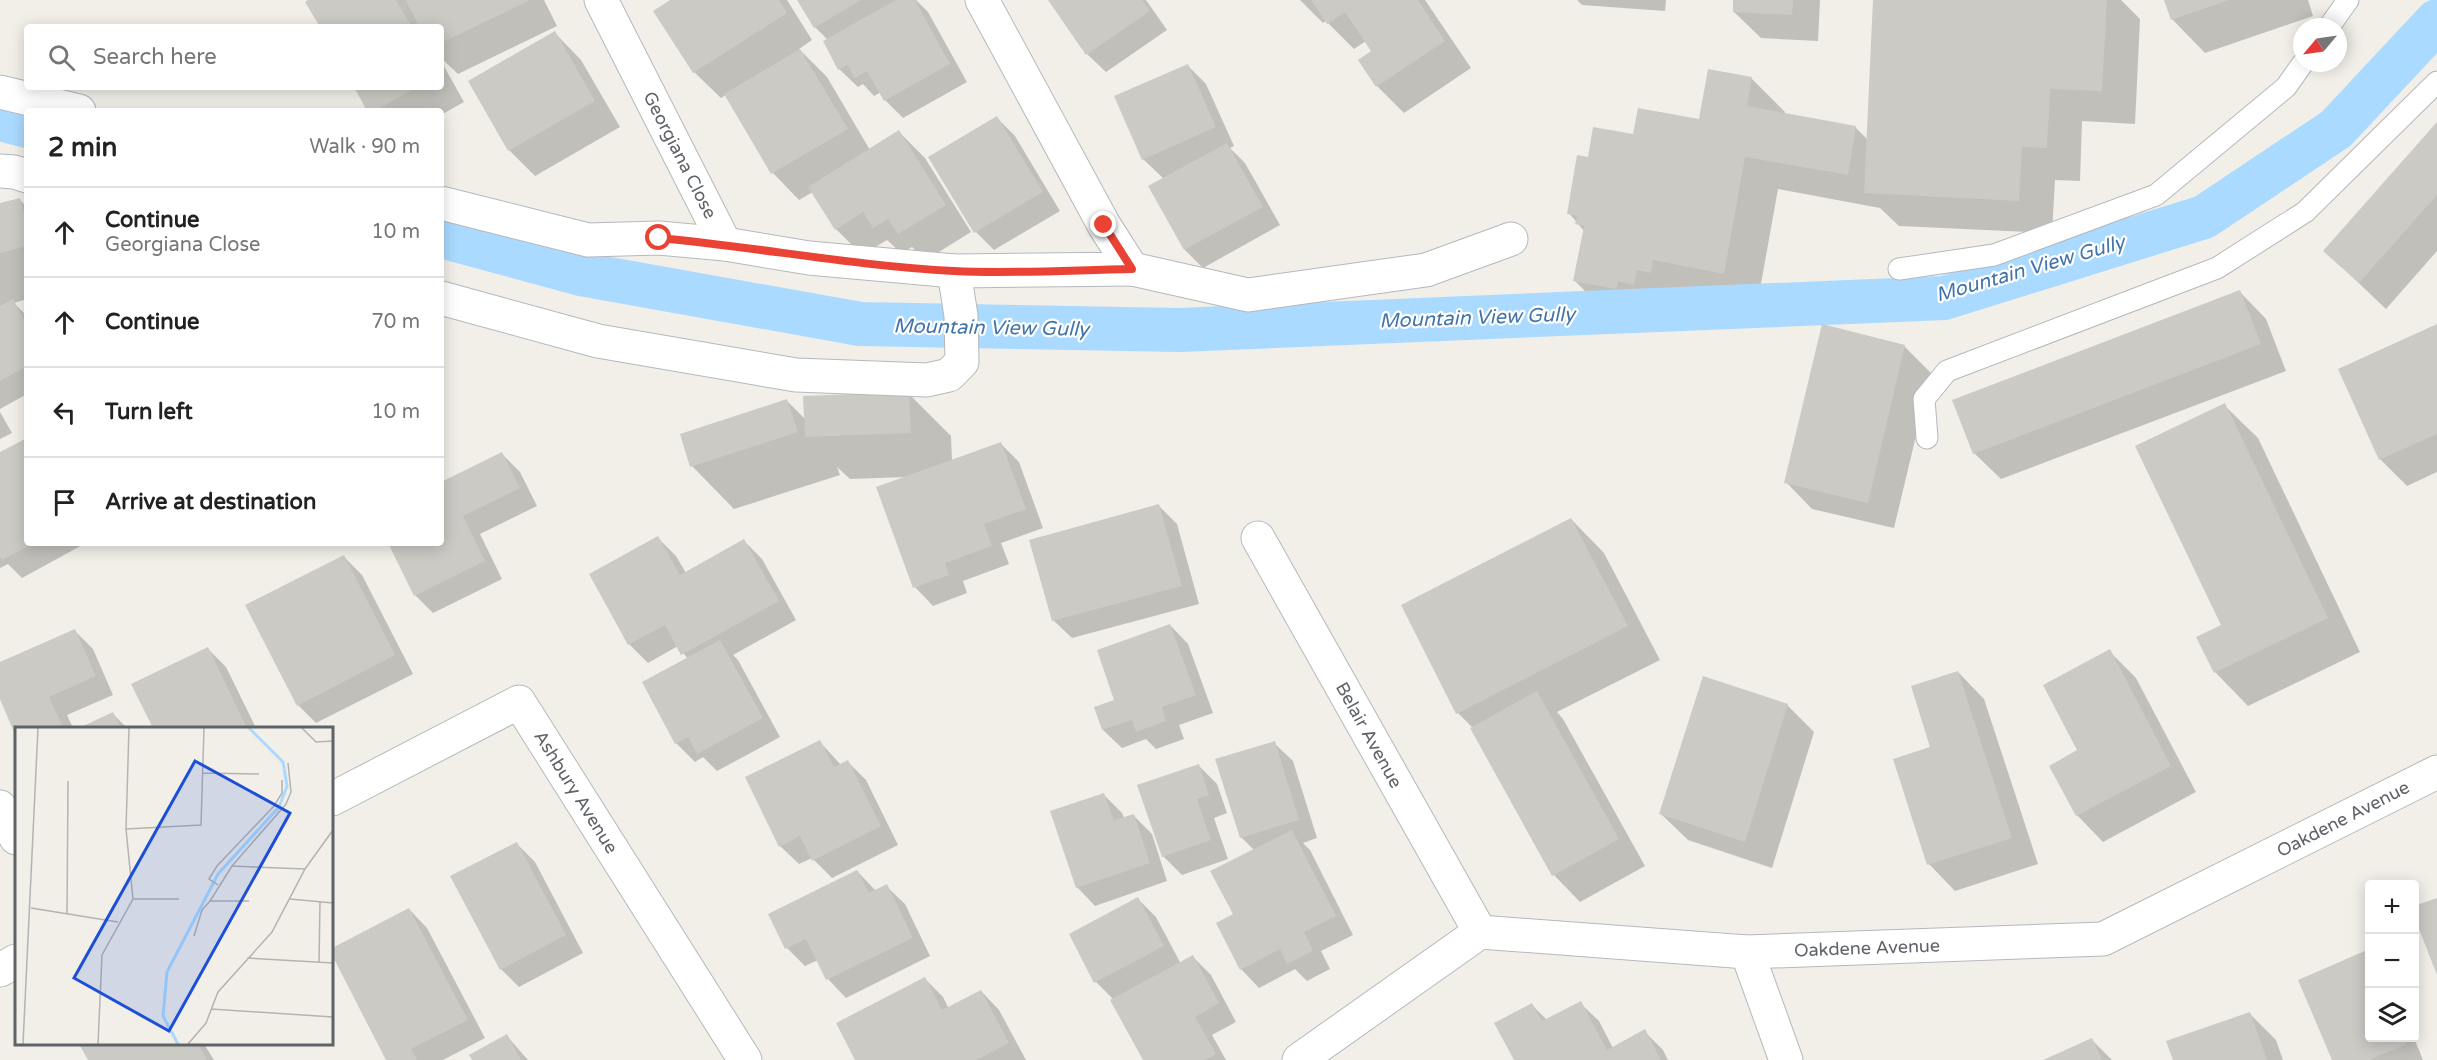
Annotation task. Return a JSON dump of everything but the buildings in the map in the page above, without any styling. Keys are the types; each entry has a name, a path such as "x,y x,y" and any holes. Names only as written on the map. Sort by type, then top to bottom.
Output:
{"street":[{"name":"Georgiana Close","path":"601,0 725,244"},
{"path":"982,0 1104,225 1132,269"},
{"path":"0,92 67,108"},
{"path":"0,171 24,175"},
{"name":"Georgiana Close","path":"444,203 588,240 659,238 725,244"},
{"path":"725,244 809,258 954,271 1132,269 1248,295 1426,270 1511,238"},
{"path":"444,299 598,341 796,375 927,380 948,375 962,362 961,316 954,271"},
{"name":"Belair Avenue","path":"1258,538 1480,933"},
{"name":"Ashbury Avenue","path":"333,798 519,702 745,1060"},
{"name":"Oakdene Avenue","path":"1480,933 1747,952 2103,939 2437,772"},
{"path":"0,807 15,836"},
{"path":"1299,1060 1480,933"},
{"path":"1747,952 1786,1060"},
{"path":"0,970 15,962"}],"lane":[{"path":"2335,18 2348,0"},
{"path":"1899,269 1994,255 2156,195 2286,87 2297,72"},
{"path":"1927,438 1924,399 1947,371 2217,268 2306,212 2437,82"}],"waterway":[{"name":"Mountain View Gully","path":"444,237 581,274 860,324 1179,330 1944,298 2204,217 2336,129 2437,21"},
{"name":"Mountain View Gully","path":"0,119 24,125"}],"route":[{"path":"659,238 725,244 809,258 954,271 1132,269 1104,225"}]}
